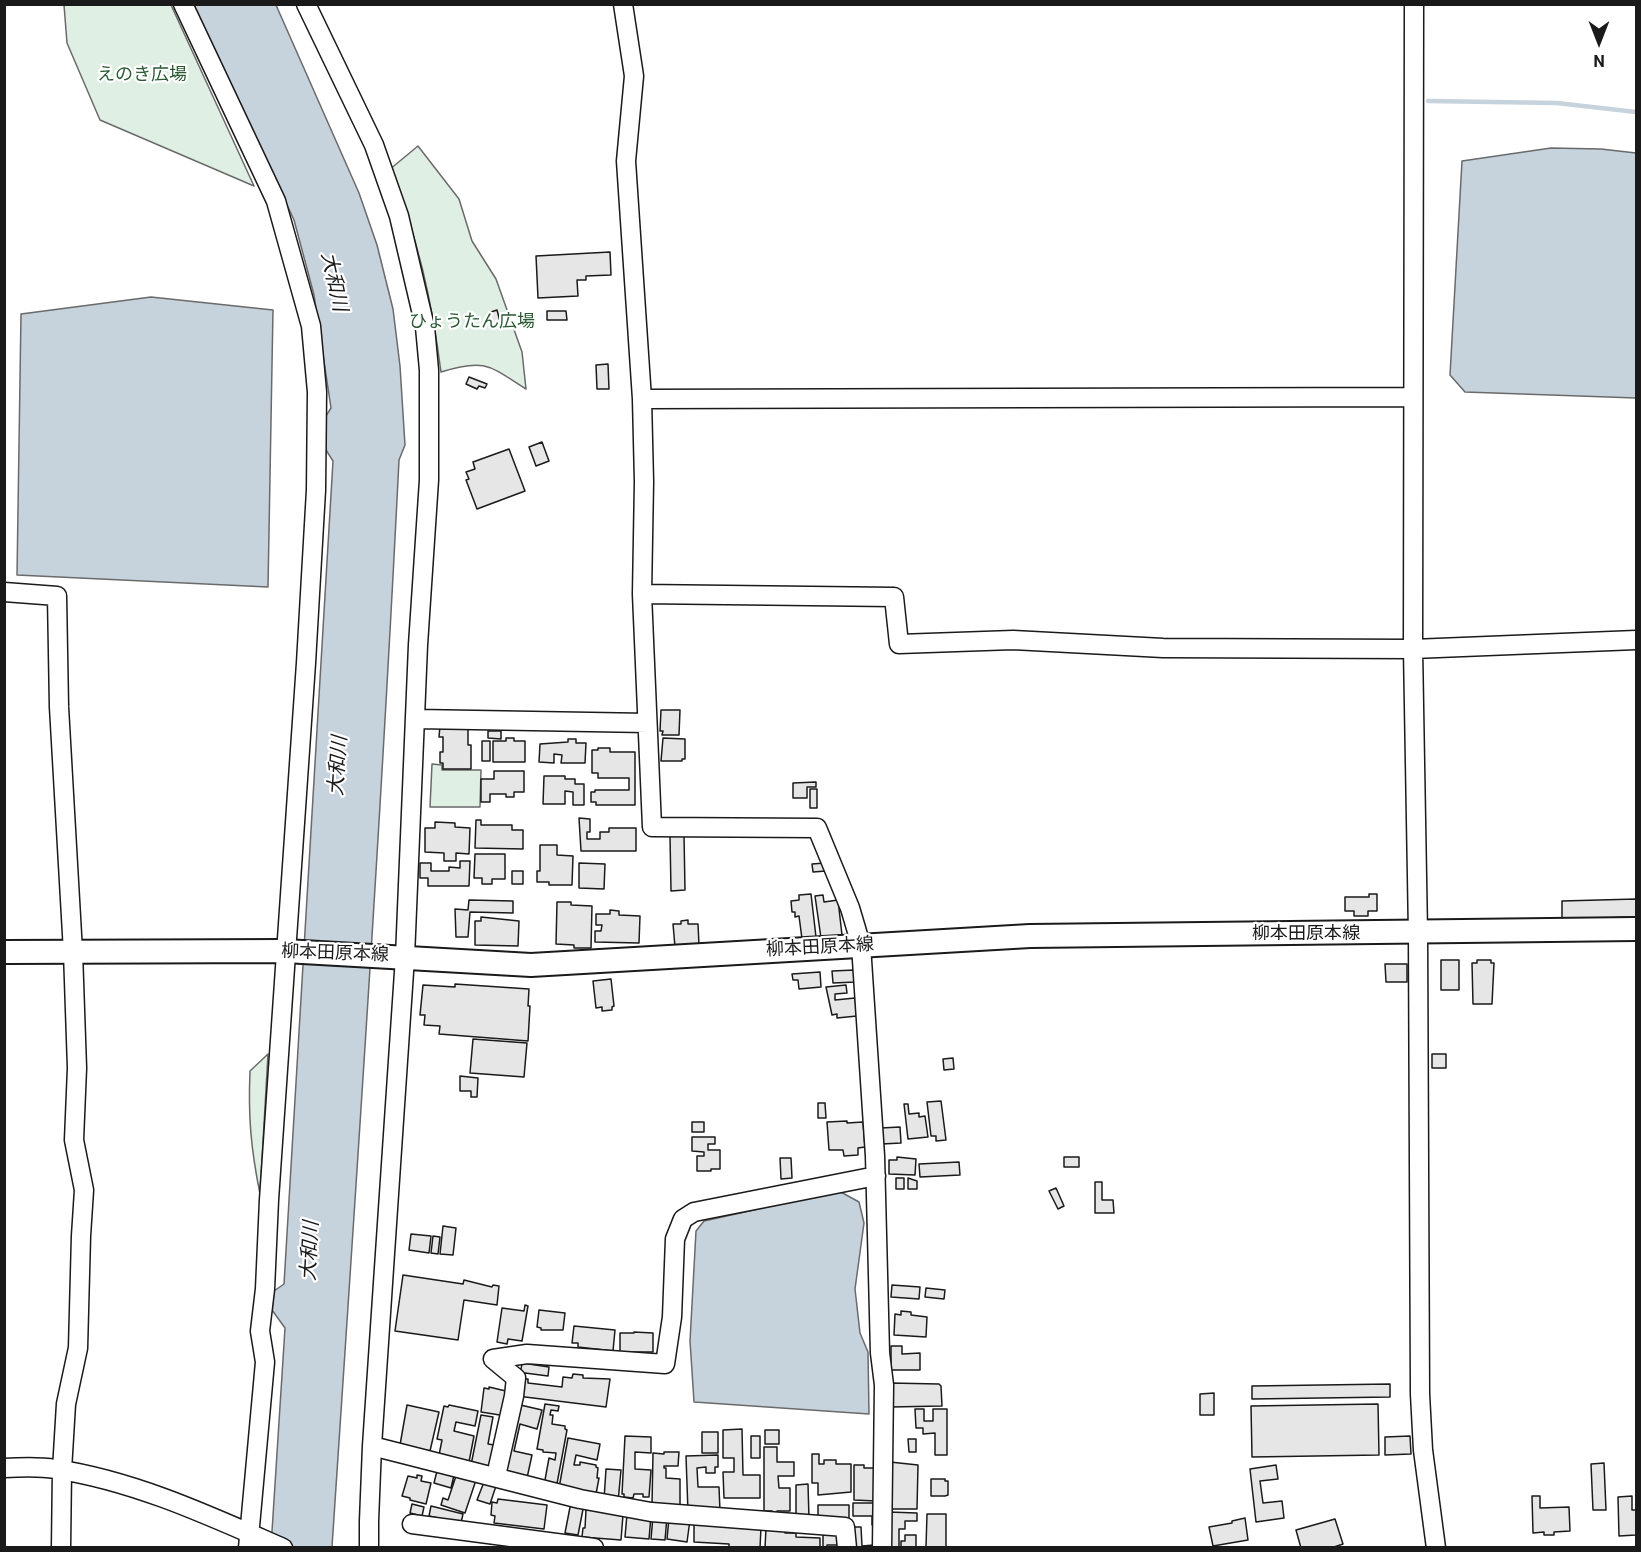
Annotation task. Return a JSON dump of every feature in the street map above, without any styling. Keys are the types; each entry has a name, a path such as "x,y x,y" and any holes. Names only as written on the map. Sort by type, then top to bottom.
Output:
{"main road":[{"name":"柳本田原本線","path":"4,952 288,951 531,965 1030,936 1636,929"}],"street":[{"path":"183,4 276,201 311,326 317,392 316,490 306,663 288,951 269,1200 266,1289 260,1331 265,1362 253,1540"},
{"path":"306,4 374,145 399,216 425,327 429,370 429,480 418,645 417,719 372,1446 369,1548"},
{"path":"623,4 634,76 626,160 642,399 644,482 642,594 652,827 817,828 850,908 861,945 876,1176 880,1353 884,1385 882,1548"},
{"path":"1414,4 1413,649 1418,933 1420,1394 1423,1450 1436,1548"},
{"path":"642,399 1413,397"},
{"path":"4,592 57,596 59,707 77,1068 74,1140 84,1190 78,1348 66,1404 61,1548"},
{"path":"642,594 894,597 898,644 1013,640 1163,648 1413,649 1636,640"},
{"path":"417,719 647,723"},
{"path":"496,1476 516,1378 493,1359 526,1354 665,1364 672,1317 675,1239 683,1219 694,1212 876,1176"},
{"path":"372,1446 580,1499 651,1512 845,1527 848,1548"},
{"path":"4,1468 62,1470 118,1483 176,1503 253,1540 282,1548"},
{"path":"412,1524 460,1539 594,1548"}],"green space":[{"name":"えのき広場","path":"64,5 171,5 254,186 100,120 67,43"},
{"name":"ひょうたん広場","path":"418,146 459,199 472,241 496,279 522,352 526,389 495,370 478,365 441,372 433,320 416,244 389,170"},
{"path":"432,764 442,765 442,770 481,770 480,807 430,807"},
{"path":"268,1054 260,1194 251,1133 250,1071"}],"water":[{"name":"大和川","path":"194,5 276,5 359,193 377,245 393,309 400,366 405,445 399,460 376,868 332,1547 271,1547 285,1328 272,1310 274,1291 284,1284 333,461 320,435 322,423 331,408 314,295 294,220"},
{"path":"1551,148 1601,149 1636,153 1636,398 1465,392 1450,375 1462,161"},
{"path":"151,297 273,310 268,587 17,575 21,314"},
{"path":"839,1191 859,1202 864,1223 855,1289 860,1333 868,1352 869,1414 694,1402 690,1341 696,1231 704,1221"}],"building":[{"path":"610,252 611,275 586,276 586,280 577,280 578,296 538,298 536,256"},
{"path":"497,310 501,325 492,327 488,313"},
{"path":"547,311 566,311 567,320 547,320"},
{"path":"608,364 609,389 597,389 596,365"},
{"path":"469,377 487,384 485,388 479,386 477,389 466,384"},
{"path":"542,442 549,461 536,466 529,447"},
{"path":"509,449 525,491 477,509 466,480 469,479 466,472 475,469 473,462"},
{"path":"661,710 680,710 679,735 662,735 663,731 660,731"},
{"path":"440,726 468,726 471,769 443,769 443,763 440,763 443,737 439,737"},
{"path":"488,731 501,731 501,739 488,738"},
{"path":"506,738 525,741 525,762 493,762 493,741 506,741"},
{"path":"663,738 685,739 685,759 661,761"},
{"path":"568,739 576,739 576,743 586,743 585,763 561,763 562,755 554,754 554,763 539,762 540,744 568,742"},
{"path":"482,741 490,741 490,761 482,761"},
{"path":"598,748 610,748 610,752 635,752 635,805 596,805 596,802 591,802 591,792 595,790 629,790 629,778 598,778 598,773 592,773 592,750 598,750"},
{"path":"494,771 524,771 524,792 514,792 514,797 506,797 506,794 490,794 490,802 481,802 481,779 494,779"},
{"path":"544,776 565,776 565,779 575,779 575,784 584,784 584,805 573,805 573,792 565,791 565,804 543,804"},
{"path":"816,782 816,787 807,787 807,798 793,798 793,783"},
{"path":"810,789 817,789 817,808 810,808"},
{"path":"579,818 590,819 590,832 587,832 587,839 600,839 600,832 609,832 609,828 636,828 636,851 581,851"},
{"path":"476,820 481,820 481,825 512,825 512,830 523,830 523,849 475,848"},
{"path":"435,822 455,823 455,827 470,828 469,854 456,853 456,861 444,861 444,853 425,852 425,828 435,828"},
{"path":"684,835 685,890 671,891 670,836"},
{"path":"540,845 557,845 557,855 573,856 572,885 549,885 549,882 537,882 537,871 540,871"},
{"path":"475,854 505,854 505,879 492,879 492,884 482,884 482,878 474,878"},
{"path":"460,861 470,861 469,886 428,886 428,878 420,878 420,863 431,863 431,871 449,871 449,867 460,868"},
{"path":"579,863 605,864 604,889 579,888"},
{"path":"825,863 826,871 813,872 812,864"},
{"path":"512,871 523,871 523,884 512,884"},
{"path":"811,894 816,937 802,939 799,916 795,917 795,912 792,912 791,901 799,900 799,895"},
{"path":"1369,894 1377,894 1377,911 1368,911 1368,916 1354,916 1354,911 1345,911 1345,897 1369,897"},
{"path":"823,895 824,902 838,900 842,935 821,938 815,896"},
{"path":"1636,899 1636,917 1562,919 1562,901"},
{"path":"469,900 513,901 513,913 470,912 468,937 456,937 455,909 468,910"},
{"path":"557,902 592,906 591,948 574,948 574,945 556,944"},
{"path":"610,910 619,911 619,915 640,916 639,943 595,942 595,931 601,931 602,925 596,925 596,914 610,914"},
{"path":"481,917 519,921 518,946 475,945 475,921 481,921"},
{"path":"688,920 688,924 698,924 699,945 675,947 673,924 681,924 681,921"},
{"path":"1441,960 1459,960 1459,990 1441,990"},
{"path":"1477,960 1491,960 1491,963 1494,963 1492,1004 1473,1004 1472,963 1477,963"},
{"path":"1385,964 1407,964 1407,982 1386,982"},
{"path":"855,970 856,982 833,983 832,971"},
{"path":"820,972 821,987 799,989 798,980 793,980 792,974"},
{"path":"611,979 614,1006 612,1010 602,1011 602,1007 596,1008 593,981"},
{"path":"455,984 529,989 528,1041 439,1034 440,1026 424,1025 425,1015 420,1015 423,985 455,987"},
{"path":"846,985 847,993 835,994 835,1000 855,998 857,1016 837,1018 837,1014 832,1015 826,987"},
{"path":"473,1039 527,1043 524,1077 470,1073"},
{"path":"1432,1054 1446,1054 1446,1068 1432,1068"},
{"path":"953,1058 954,1069 944,1070 943,1059"},
{"path":"460,1076 478,1078 477,1097 471,1097 471,1091 460,1091"},
{"path":"941,1101 946,1140 936,1141 936,1136 931,1136 927,1102"},
{"path":"818,1103 825,1103 826,1118 818,1118"},
{"path":"904,1104 908,1104 909,1114 919,1113 919,1117 925,1116 928,1137 908,1139"},
{"path":"847,1121 847,1123 863,1122 865,1147 858,1148 858,1155 844,1156 843,1150 829,1150 827,1122"},
{"path":"692,1122 704,1122 704,1132 692,1132"},
{"path":"900,1127 901,1143 882,1144 881,1128"},
{"path":"692,1137 715,1137 715,1144 708,1144 708,1150 720,1150 720,1169 697,1171 697,1156 704,1156 704,1152 692,1151"},
{"path":"897,1157 916,1159 915,1175 889,1174 889,1160 897,1160"},
{"path":"1064,1157 1079,1157 1079,1167 1064,1167"},
{"path":"780,1158 791,1158 792,1178 781,1179"},
{"path":"959,1162 960,1175 920,1177 919,1164"},
{"path":"896,1178 904,1178 904,1189 896,1189"},
{"path":"908,1178 917,1181 917,1189 908,1189"},
{"path":"1095,1182 1102,1182 1102,1200 1113,1200 1114,1213 1095,1213"},
{"path":"1056,1188 1064,1206 1058,1209 1049,1191"},
{"path":"443,1226 456,1228 453,1255 440,1254"},
{"path":"411,1234 431,1236 429,1253 409,1250"},
{"path":"433,1236 440,1237 438,1254 431,1253"},
{"path":"403,1275 463,1284 464,1280 492,1287 493,1285 499,1286 497,1305 464,1300 458,1340 395,1331"},
{"path":"892,1285 920,1287 919,1299 891,1297"},
{"path":"926,1288 945,1290 944,1299 925,1297"},
{"path":"525,1305 528,1306 522,1341 508,1339 507,1344 497,1342 502,1308 524,1311"},
{"path":"539,1310 565,1313 563,1330 541,1330 537,1327"},
{"path":"901,1311 927,1317 926,1337 894,1335 895,1314 901,1315"},
{"path":"574,1326 615,1330 613,1351 578,1347 578,1343 572,1343"},
{"path":"620,1333 653,1333 653,1352 620,1352"},
{"path":"891,1346 902,1346 902,1354 920,1353 920,1370 891,1370"},
{"path":"522,1363 549,1367 548,1376 525,1373 524,1379 528,1379 528,1383 562,1387 563,1377 572,1378 573,1374 583,1375 583,1378 610,1379 606,1407 517,1396"},
{"path":"890,1383 939,1384 942,1406 890,1407"},
{"path":"1390,1384 1390,1397 1252,1399 1252,1386"},
{"path":"489,1387 510,1392 506,1416 481,1412 484,1388 489,1389"},
{"path":"1214,1393 1214,1415 1200,1415 1200,1394"},
{"path":"516,1404 542,1410 537,1429 520,1424 514,1451 532,1455 527,1478 499,1475"},
{"path":"545,1404 559,1406 558,1411 551,1410 552,1424 565,1426 567,1430 556,1489 545,1487 545,1480 549,1458 555,1460 556,1453 537,1449"},
{"path":"1378,1404 1379,1455 1252,1457 1251,1406"},
{"path":"407,1405 439,1412 430,1451 400,1445"},
{"path":"444,1406 478,1411 475,1426 456,1422 454,1431 474,1436 469,1462 439,1455 442,1440 437,1439"},
{"path":"915,1409 924,1409 924,1421 933,1421 933,1409 947,1409 947,1455 935,1455 935,1433 923,1434 923,1428 916,1428"},
{"path":"481,1415 493,1417 488,1444 500,1446 495,1469 471,1465"},
{"path":"742,1429 743,1475 760,1475 760,1498 724,1498 723,1472 734,1472 734,1458 723,1458 723,1430"},
{"path":"765,1430 779,1430 779,1444 765,1444"},
{"path":"702,1432 718,1432 718,1453 702,1453"},
{"path":"625,1436 651,1437 651,1453 635,1452 635,1469 651,1470 649,1497 634,1494 633,1498 624,1497 622,1494"},
{"path":"751,1436 760,1436 760,1458 751,1458"},
{"path":"1410,1436 1411,1454 1385,1455 1385,1437"},
{"path":"568,1438 600,1444 597,1460 576,1455 574,1465 580,1465 580,1462 596,1465 597,1478 599,1478 596,1494 559,1488"},
{"path":"908,1439 916,1439 916,1452 909,1452"},
{"path":"764,1447 777,1447 777,1462 794,1462 794,1476 778,1476 779,1488 790,1488 790,1511 777,1511 777,1514 772,1514 772,1511 764,1511"},
{"path":"664,1452 679,1452 678,1466 664,1466 664,1468 666,1468 666,1478 680,1479 680,1505 652,1505 653,1453 664,1454"},
{"path":"812,1454 819,1454 819,1464 824,1464 824,1460 836,1460 836,1464 851,1464 851,1492 818,1495 818,1483 812,1483"},
{"path":"718,1455 718,1467 715,1467 715,1473 706,1473 706,1467 697,1468 698,1487 719,1487 720,1511 688,1512 686,1456"},
{"path":"890,1462 918,1465 917,1509 889,1509"},
{"path":"1604,1463 1606,1510 1593,1510 1591,1464"},
{"path":"854,1465 876,1468 876,1501 854,1500"},
{"path":"1276,1465 1278,1479 1260,1481 1263,1503 1282,1501 1284,1518 1256,1522 1250,1469"},
{"path":"438,1467 455,1471 451,1488 434,1483"},
{"path":"606,1469 621,1470 618,1502 604,1500"},
{"path":"457,1473 476,1480 465,1513 441,1505 443,1498 448,1500"},
{"path":"417,1475 422,1476 421,1481 431,1483 426,1504 402,1496 408,1476 417,1478"},
{"path":"931,1479 948,1481 948,1495 931,1496"},
{"path":"484,1482 496,1486 490,1504 477,1500"},
{"path":"808,1484 809,1519 796,1519 796,1485"},
{"path":"1532,1496 1540,1496 1540,1508 1569,1507 1570,1531 1554,1532 1554,1535 1544,1535 1544,1532 1533,1533"},
{"path":"1632,1496 1632,1510 1636,1510 1636,1535 1619,1536 1618,1497"},
{"path":"498,1499 547,1505 544,1529 494,1523 495,1516 491,1515 492,1502 497,1503"},
{"path":"571,1502 584,1504 578,1535 565,1533"},
{"path":"853,1503 877,1503 877,1525 872,1525 872,1516 853,1516"},
{"path":"412,1504 424,1507 422,1516 410,1513"},
{"path":"818,1505 849,1505 849,1520 818,1519"},
{"path":"431,1506 463,1514 461,1523 429,1516"},
{"path":"586,1510 612,1511 623,1515 621,1540 582,1537"},
{"path":"889,1512 917,1513 917,1521 905,1521 905,1529 899,1529 899,1548 889,1548"},
{"path":"627,1514 651,1516 649,1539 625,1537"},
{"path":"927,1514 946,1514 946,1548 926,1547"},
{"path":"653,1516 667,1517 665,1540 651,1539"},
{"path":"669,1518 690,1520 687,1542 667,1539"},
{"path":"1245,1518 1248,1540 1213,1546 1209,1527"},
{"path":"1335,1519 1343,1544 1331,1548 1301,1548 1296,1530"},
{"path":"694,1521 761,1527 760,1548 729,1548 729,1544 694,1542"},
{"path":"851,1527 861,1527 862,1546 874,1545 874,1548 852,1548"},
{"path":"766,1528 786,1529 785,1533 796,1533 796,1537 820,1538 820,1548 765,1548"},
{"path":"823,1531 840,1531 840,1545 827,1545 827,1548 823,1548"},
{"path":"905,1535 916,1535 916,1548 901,1548 901,1541 905,1541"}],"waterway":[{"path":"1428,101 1557,103 1636,112"}]}
